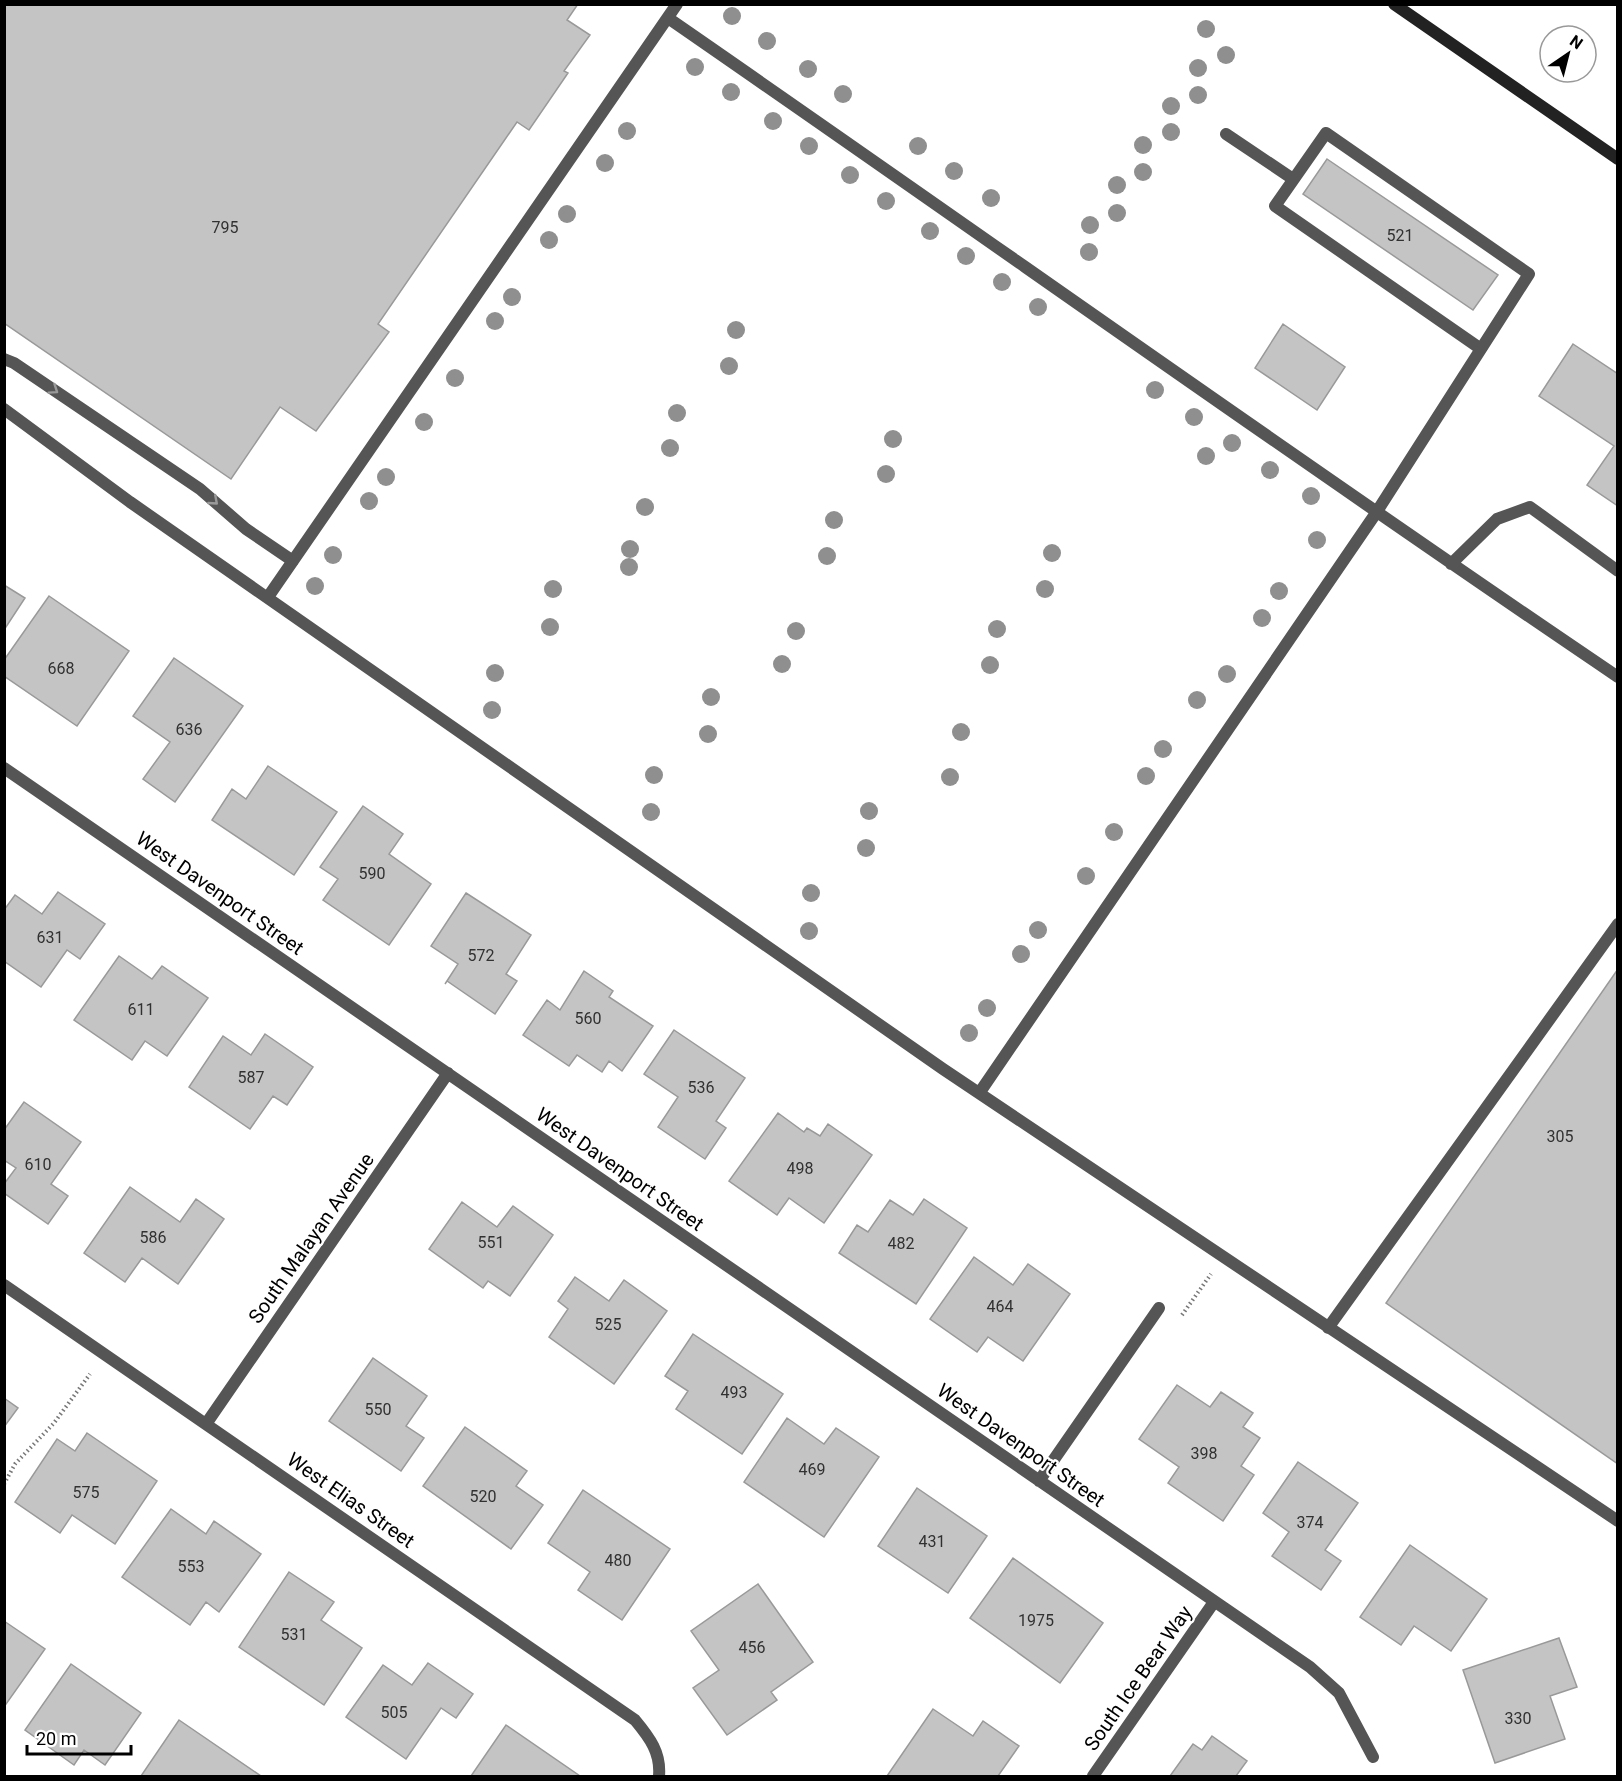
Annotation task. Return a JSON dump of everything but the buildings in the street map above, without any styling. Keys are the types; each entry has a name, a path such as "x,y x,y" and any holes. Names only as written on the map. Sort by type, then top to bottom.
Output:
{"street":[{"path":"268,597 677,4"},
{"path":"1394,4 1617,159"},
{"path":"668,18 1104,320 1376,513 1617,677"},
{"path":"981,1092 1376,513 1481,349 1529,274 1326,132 1275,206 1481,349"},
{"path":"1226,134 1293,179"},
{"path":"4,359 14,363 200,489 246,529 293,561"},
{"path":"4,409 129,502 923,1055 1617,1521"},
{"path":"1451,564 1497,519 1530,507 1617,571"},
{"name":"West Davenport Street","path":"4,768 1310,1667 1339,1693 1373,1757"},
{"path":"1329,1328 1617,924"},
{"name":"South Malayan Avenue","path":"206,1424 448,1073"},
{"name":"West Elias Street","path":"4,1286 635,1720 651,1740 660,1761 658,1776"},
{"path":"1039,1481 1159,1308"},
{"name":"South Ice Bear Way","path":"1093,1776 1214,1602"}],"path":[{"path":"1179,1319 1211,1274"},
{"path":"4,1484 15,1464 54,1424 105,1354"}]}
